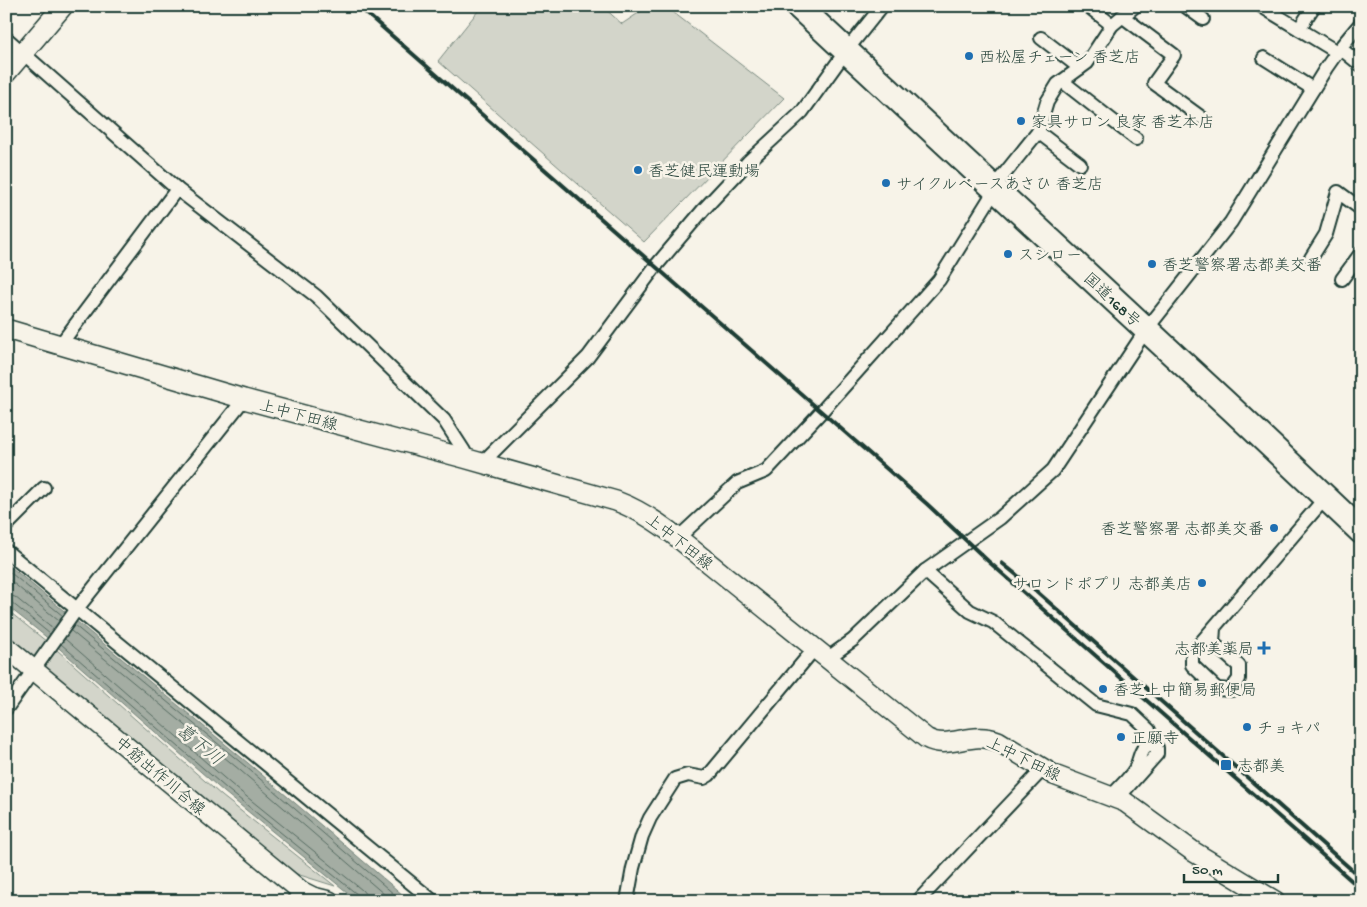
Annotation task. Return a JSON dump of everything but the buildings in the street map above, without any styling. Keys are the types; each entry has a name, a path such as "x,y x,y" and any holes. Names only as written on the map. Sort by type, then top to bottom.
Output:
{"highway":[{"name":"国道168号","path":"798,6 1361,531"}],"main road":[{"path":"6,73 63,6"},
{"name":"上中下田線","path":"6,329 244,399 473,460 616,501 637,509 657,521 934,742 950,742 979,737 998,741 1043,769 1115,797 1194,852 1275,901"},
{"name":"中筋出作川合線","path":"6,647 313,899"}],"street":[{"path":"6,38 177,189 316,296 444,420 464,451 473,460 588,357 656,267 698,216 748,162 802,112 846,51 882,6"},
{"path":"1088,6 1117,20 1174,55 1154,83 1202,118"},
{"path":"678,538 737,483 766,471 939,280 994,189 1038,132 1052,92 1062,80 1087,63 1117,20 1135,6"},
{"path":"1186,6 1203,19"},
{"path":"1299,29 1314,6"},
{"path":"1264,7 1361,65"},
{"path":"627,901 633,868 642,836 650,818 675,779 688,775 704,778 709,775 821,653 853,640 925,571 1000,518 1053,470 1146,330 1231,222 1338,50 1361,23"},
{"path":"1041,38 1080,68"},
{"path":"1264,58 1313,89"},
{"path":"1062,80 1136,138"},
{"path":"1038,132 1080,164"},
{"path":"60,345 177,189"},
{"path":"1310,258 1326,234 1338,192 1361,209"},
{"path":"1342,279 1361,253"},
{"path":"6,709 75,611 244,399"},
{"path":"6,526 44,488"},
{"path":"1214,628 1213,643 1239,666 1239,679 1231,690 1217,689 1192,665 1192,653 1326,497"},
{"path":"6,551 75,611 433,901"},
{"path":"925,571 970,611 993,622 1096,705 1132,714 1149,730 1151,744 1157,748 1157,754 1115,797"},
{"path":"918,901 1043,769"}],"shaded area":[{"name":"香芝健民運動場","path":"482,6 602,6 622,24 649,6 665,6 784,98 644,242 438,61"},
{"path":"6,609 57,650 222,796 335,886 287,871 6,641"}],"water":[{"name":"葛下川","path":"6,563 248,763 410,901 358,901 224,792 45,636 6,605"}],"railway":[{"path":"358,6 927,504 988,561 1361,889"},
{"path":"1002,563 1034,589 1361,878"}],"place":[{"name":"西松屋チェーン 香芝店","path":"969,56"},
{"name":"家具サロン 良家 香芝本店","path":"1021,121"},
{"name":"香芝健民運動場","path":"638,170"},
{"name":"サイクルベースあさひ 香芝店","path":"886,183"},
{"name":"スシロー","path":"1008,254"},
{"name":"香芝警察署志都美交番","path":"1152,264"},
{"name":"香芝警察署 志都美交番","path":"1274,528"},
{"name":"サロンドポプリ 志都美店","path":"1202,583"},
{"name":"志都美薬局","path":"1264,648"},
{"name":"香芝上中簡易郵便局","path":"1103,689"},
{"name":"チョキパ","path":"1247,727"},
{"name":"正願寺","path":"1121,737"},
{"name":"志都美","path":"1226,765"}]}
